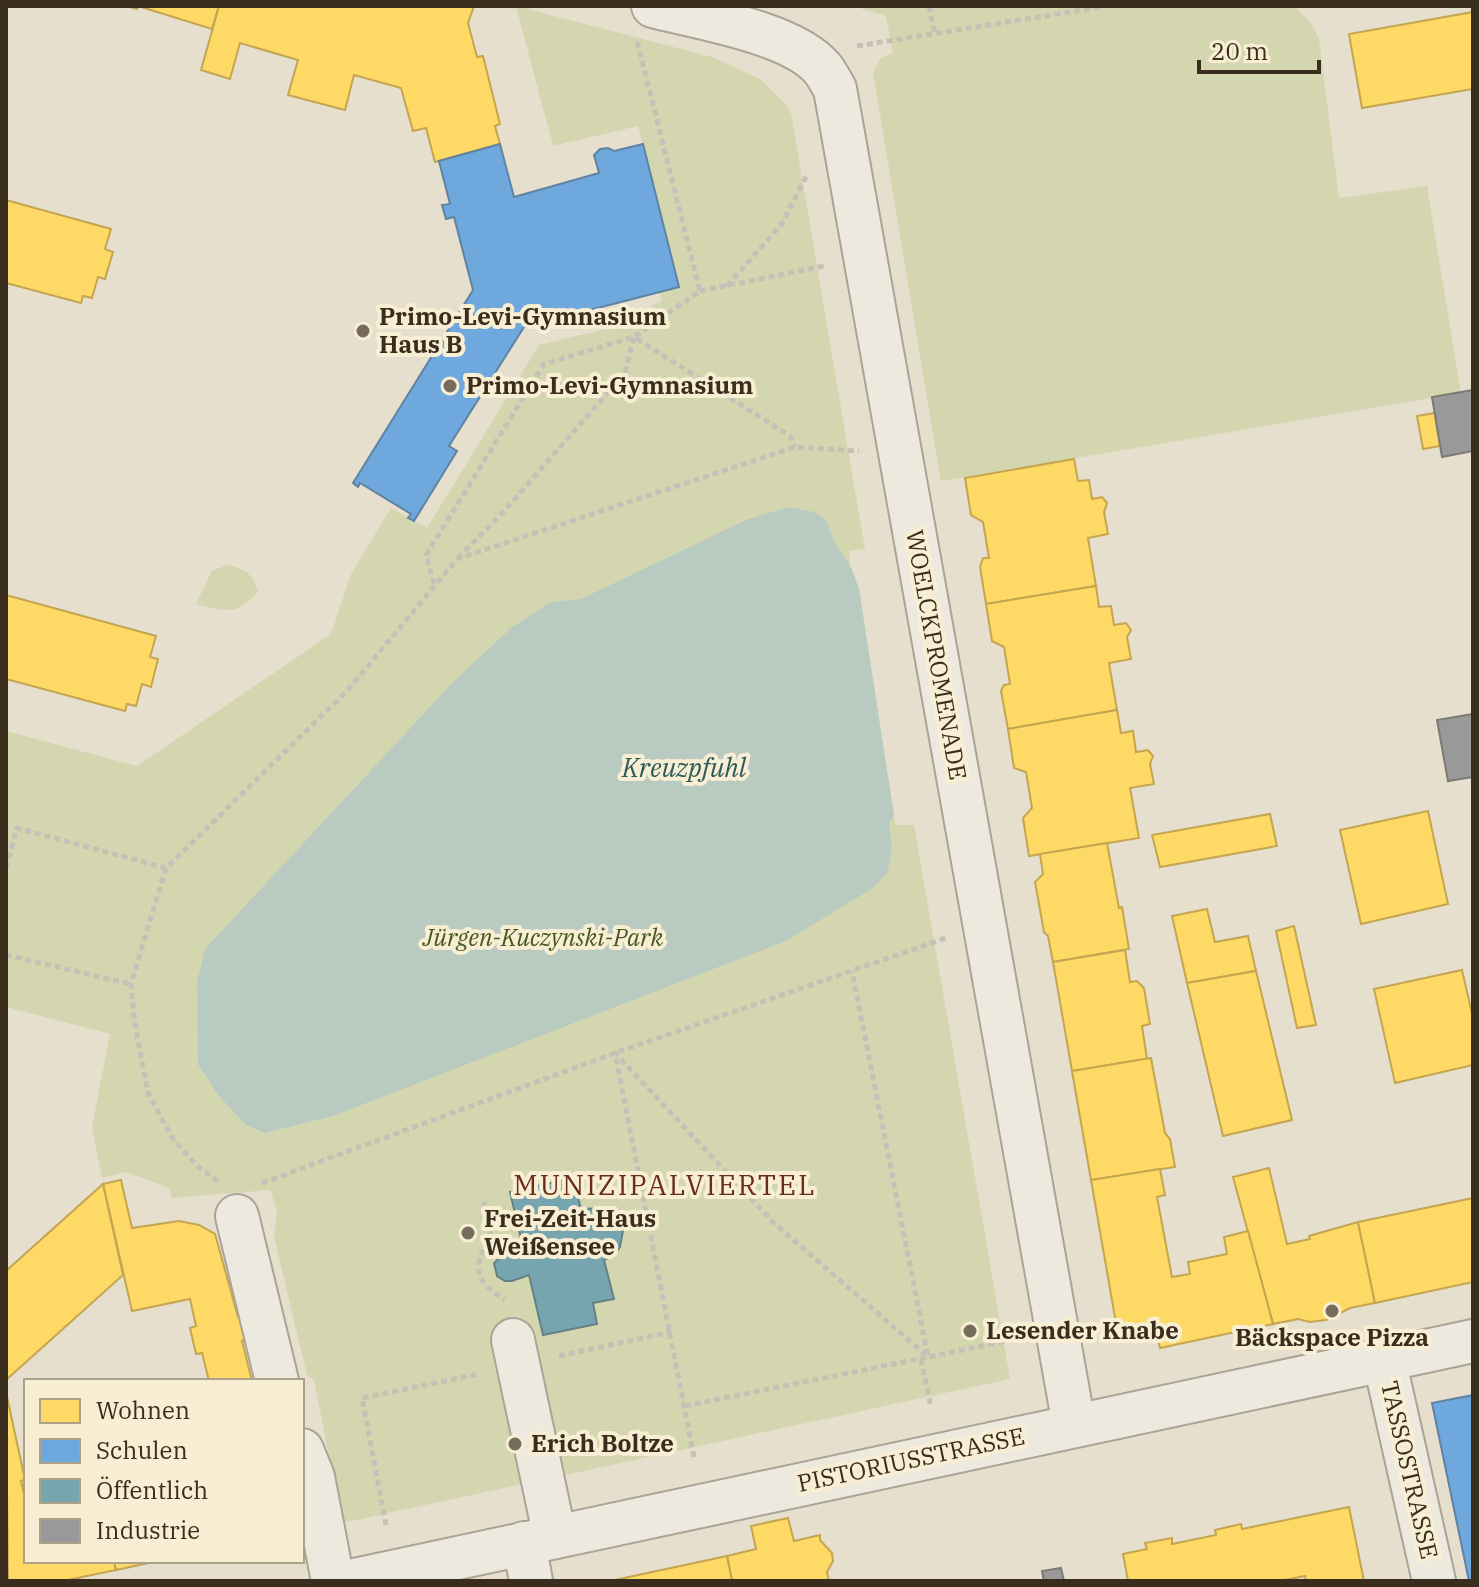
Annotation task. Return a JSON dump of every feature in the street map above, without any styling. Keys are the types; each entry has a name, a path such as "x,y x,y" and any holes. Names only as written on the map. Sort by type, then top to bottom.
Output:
{"street":[{"name":"WOELCKPROMENADE","path":"643,18 765,35 805,54 822,68 835,89 1074,1425"},
{"path":"236,1195 277,1379"},
{"name":"PISTORIUSSTRASSE","path":"350,1581 537,1554 1074,1425 1473,1341"},
{"path":"516,1353 537,1554"},
{"name":"TASSOSTRASSE","path":"1384,1359 1434,1581"},
{"path":"304,1455 313,1477 333,1581"}],"path":[{"path":"929,6 935,35"},
{"path":"848,48 1107,6"},
{"path":"643,18 700,291"},
{"path":"727,286 781,225 805,177 812,171"},
{"path":"434,585 426,555 544,364 634,337 700,291 835,264"},
{"path":"634,337 790,436 795,447"},
{"path":"634,337 625,373 514,500 434,585 347,691 166,868 131,984 148,1093 173,1139 197,1166 236,1195 615,1053 947,938"},
{"path":"457,559 795,447 853,452 864,450"},
{"path":"6,868 17,828 166,868"},
{"path":"6,955 131,984"},
{"path":"852,971 931,1407"},
{"path":"615,1053 694,1457"},
{"path":"615,1053 774,1223 924,1358"},
{"path":"386,1525 362,1398 516,1353 504,1299 488,1289 479,1271 481,1253 491,1236 484,1202"},
{"path":"573,1353 671,1332"},
{"path":"685,1406 1012,1340"}],"green space":[{"name":"Jürgen-Kuczynski-Park","path":"516,6 712,57 760,79 791,113 865,549 849,551 850,565 859,589 895,825 914,825 1010,1379 342,1523 314,1380 307,1375 274,1237 277,1211 270,1190 172,1198 169,1188 126,1172 102,1178 92,1127 110,1034 6,1007 6,731 137,766 331,634 351,574 391,508 427,528 539,345 653,318 652,305 661,302 660,292 679,287 638,126 553,146"},
{"path":"853,6 1295,6 1313,26 1319,39 1339,198 1427,186 1461,393 941,481 873,72 881,58 893,53 886,16"},
{"path":"227,565 248,573 258,592 237,609 215,609 196,604 212,571"}],"water":[{"name":"Kreuzpfuhl","path":"789,507 814,512 826,520 859,589 894,815 889,823 892,848 888,872 873,888 786,941 333,1116 265,1133 246,1125 218,1095 198,1064 197,982 205,949 454,681 511,628 551,602 581,599 748,519"}],"building: Wohnen":[{"path":"138,6 219,6 212,29"},
{"path":"219,6 474,6 468,23 477,57 483,56 500,124 495,126 500,144 435,162 426,128 413,131 401,88 354,75 345,110 288,95 298,60 240,43 230,79 201,70"},
{"path":"1473,12 1473,89 1362,108 1349,34"},
{"path":"6,200 111,229 105,249 113,252 105,279 98,277 92,298 83,296 81,303 6,283"},
{"path":"1435,413 1440,446 1423,449 1417,416"},
{"path":"1074,459 1078,481 1089,480 1092,499 1102,497 1107,503 1104,512 1108,534 1088,538 1096,586 986,604 980,567 983,558 989,558 983,522 971,515 965,478"},
{"path":"1096,586 1099,607 1111,606 1114,625 1126,623 1131,630 1127,637 1131,659 1109,663 1117,710 1008,729 1001,691 1004,685 1010,684 1004,647 992,641 986,604"},
{"path":"6,595 156,636 150,657 158,659 151,687 142,684 136,706 127,704 125,711 6,679"},
{"path":"1117,710 1121,733 1133,731 1136,752 1148,750 1153,756 1150,764 1154,784 1130,788 1139,838 1029,856 1023,818 1032,808 1026,772 1014,768 1008,729"},
{"path":"1428,811 1448,904 1361,924 1340,830"},
{"path":"1270,814 1277,846 1160,867 1152,835"},
{"path":"1107,843 1129,949 1053,962 1035,882 1043,874 1040,854"},
{"path":"1207,909 1215,942 1248,936 1256,971 1187,983 1172,916"},
{"path":"1294,926 1316,1025 1297,1028 1276,931"},
{"path":"1125,950 1130,982 1137,981 1144,988 1150,1024 1142,1026 1147,1059 1072,1071 1053,962"},
{"path":"1462,970 1473,1018 1473,1065 1395,1083 1374,989"},
{"path":"1256,971 1292,1120 1223,1136 1187,983"},
{"path":"1151,1058 1165,1133 1170,1139 1175,1167 1091,1180 1072,1071"},
{"path":"1269,1168 1287,1244 1358,1222 1375,1303 1350,1308 1326,1320 1310,1322 1298,1319 1273,1324 1233,1177"},
{"path":"1160,1169 1165,1195 1157,1197 1172,1277 1190,1274 1188,1262 1227,1254 1224,1237 1248,1231 1273,1324 1160,1348 1154,1322 1117,1329 1091,1180"},
{"path":"121,1180 132,1228 179,1221 199,1225 215,1234 238,1317 243,1316 249,1339 242,1341 252,1379 208,1379 202,1353 196,1354 190,1328 196,1326 190,1299 132,1311 103,1184"},
{"path":"103,1184 123,1275 6,1380 6,1271"},
{"path":"1473,1198 1473,1282 1375,1303 1358,1222"},
{"path":"6,1392 24,1475 21,1481 24,1494 24,1563 114,1563 116,1570 63,1581 8,1581"},
{"path":"1349,1507 1364,1581 1306,1581 1305,1576 1280,1581 1128,1581 1123,1554 1147,1549 1145,1543 1172,1538 1172,1544 1216,1535 1215,1530 1241,1524 1242,1529"},
{"path":"788,1518 794,1541 820,1535 820,1540 832,1553 833,1561 827,1572 829,1581 732,1581 727,1556 756,1549 751,1526"},
{"path":"727,1556 732,1581 610,1581"},
{"path":"114,1563 149,1563 116,1570"}],"building: Schulen":[{"name":"Primo-Levi-Gymnasium","path":"500,144 514,197 599,173 594,155 600,149 614,151 643,144 679,287 524,327 449,446 457,451 414,521 408,518 411,514 360,483 358,487 353,483 473,290 454,217 446,219 442,205 450,204 439,161"},
{"path":"1473,1395 1473,1581 1469,1581 1432,1403"}],"building: Öffentlich":[{"path":"573,1178 581,1209 604,1208 613,1212 624,1225 620,1247 614,1255 604,1260 614,1299 593,1303 597,1324 543,1335 529,1275 505,1281 497,1276 494,1263 504,1254 524,1252 510,1192"}],"building: Industrie":[{"path":"1473,390 1473,451 1442,457 1432,397"},
{"path":"1473,714 1473,777 1448,781 1437,720"},
{"path":"1061,1568 1064,1581 1044,1581 1042,1571"}],"place":[{"name":"Primo-Levi-Gymnasium Haus B","path":"363,331"},
{"name":"Primo-Levi-Gymnasium","path":"450,386"},
{"name":"Frei-Zeit-Haus Weißensee","path":"468,1233"},
{"name":"Bäckspace Pizza","path":"1332,1311"},
{"name":"Lesender Knabe","path":"970,1331"},
{"name":"Erich Boltze","path":"515,1444"}],"district":[{"name":"MUNIZIPALVIERTEL","path":"665,1185"}]}
